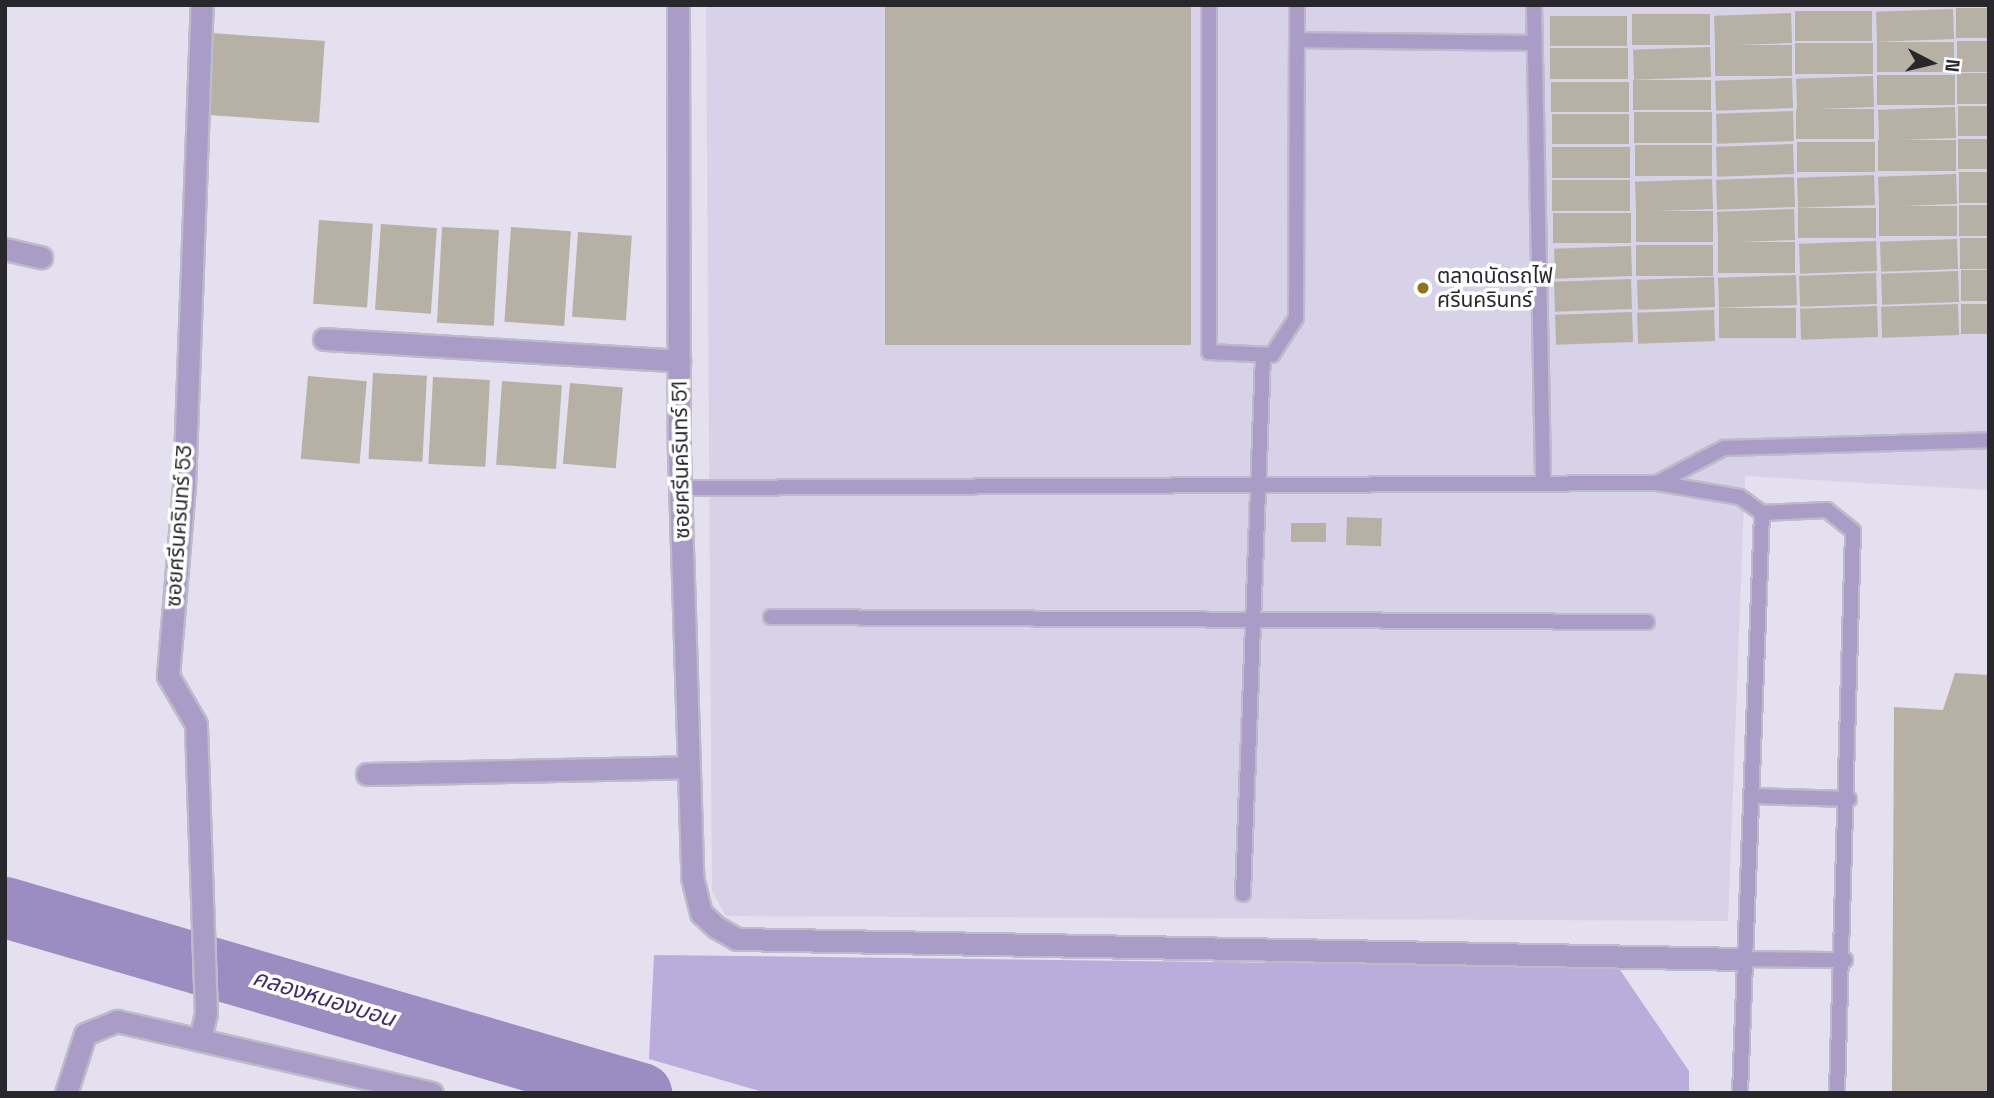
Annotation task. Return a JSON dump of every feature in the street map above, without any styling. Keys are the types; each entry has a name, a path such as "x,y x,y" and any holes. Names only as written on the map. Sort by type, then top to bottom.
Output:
{"street":[{"name":"ซอยศรีนครินทร์ 53","path":"200,1039 206,1014 196,724 168,676 184,487 202,5"},
{"name":"ซอยศรีนครินทร์ 51","path":"678,5 680,488 692,877 701,913 737,939 1744,959"},
{"path":"5,249 41,257"},
{"path":"324,339 679,361"},
{"path":"367,775 689,767"},
{"path":"66,1093 85,1034 106,1022 200,1039 432,1093"}],"lane":[{"path":"1209,5 1209,352 1263,357 1288,338 1297,310 1297,5"},
{"path":"1534,5 1543,484"},
{"path":"1297,40 1533,43"},
{"path":"1243,894 1256,621 1263,357"},
{"path":"1657,483 1724,448 1989,440"},
{"path":"680,488 1657,483 1740,497 1762,513 1827,510 1853,531 1849,799 1837,1093"},
{"path":"1740,1093 1762,513"},
{"path":"771,617 1647,622"},
{"path":"1751,796 1849,799"},
{"path":"1744,959 1844,960"}],"shaded area":[{"path":"706,5 1989,5 1989,490 1745,476 1728,921 726,916 712,891"},
{"path":"654,955 1618,967 1689,1071 1689,1093 767,1093 649,1059"}],"building":[{"path":"885,5 1191,5 1191,345 885,345"},
{"path":"1956,8 1989,8 1989,38 1956,38"},
{"path":"1953,9 1954,39 1877,42 1876,12"},
{"path":"1795,11 1872,11 1872,41 1795,41"},
{"path":"1791,13 1792,43 1715,46 1714,16"},
{"path":"1632,14 1710,14 1710,45 1632,45"},
{"path":"1550,16 1627,16 1627,46 1550,46"},
{"path":"211,33 325,41 319,123 205,115"},
{"path":"1957,41 1989,41 1989,72 1957,72"},
{"path":"1877,42 1954,42 1954,72 1877,72"},
{"path":"1795,43 1873,43 1873,74 1795,74"},
{"path":"1715,45 1792,45 1792,76 1715,76"},
{"path":"1710,47 1711,77 1634,80 1633,50"},
{"path":"1550,48 1628,48 1628,79 1550,79"},
{"path":"1957,73 1989,73 1989,104 1957,104"},
{"path":"1877,75 1955,75 1955,105 1877,105"},
{"path":"1873,76 1874,107 1797,110 1796,79"},
{"path":"1792,78 1793,108 1716,111 1715,81"},
{"path":"1633,80 1711,80 1711,110 1633,110"},
{"path":"1551,82 1629,82 1629,112 1551,112"},
{"path":"1958,106 1989,106 1989,136 1958,136"},
{"path":"1955,107 1956,138 1879,141 1878,110"},
{"path":"1796,109 1874,109 1874,139 1796,139"},
{"path":"1793,111 1794,141 1717,144 1716,114"},
{"path":"1634,112 1712,112 1712,143 1634,143"},
{"path":"1552,114 1629,114 1629,144 1552,144"},
{"path":"1958,139 1989,139 1989,169 1958,169"},
{"path":"1878,140 1956,140 1956,171 1878,171"},
{"path":"1797,142 1875,142 1875,172 1797,172"},
{"path":"1793,144 1794,174 1717,177 1716,147"},
{"path":"1635,145 1712,145 1712,176 1635,176"},
{"path":"1552,147 1630,147 1630,178 1552,178"},
{"path":"1959,172 1989,172 1989,203 1959,203"},
{"path":"1956,174 1957,204 1879,207 1878,177"},
{"path":"1874,175 1875,205 1798,208 1797,178"},
{"path":"1794,177 1795,207 1717,210 1716,180"},
{"path":"1712,179 1713,209 1636,212 1635,182"},
{"path":"1552,180 1630,180 1630,211 1552,211"},
{"path":"1959,205 1989,205 1989,236 1959,236"},
{"path":"1879,206 1957,206 1957,236 1879,236"},
{"path":"1798,208 1876,208 1876,238 1798,238"},
{"path":"1794,209 1795,240 1718,243 1717,212"},
{"path":"1636,211 1713,211 1713,242 1636,242"},
{"path":"1553,213 1631,213 1631,243 1553,243"},
{"path":"319,220 373,224 367,308 313,304"},
{"path":"381,224 437,228 431,314 375,310"},
{"path":"442,227 499,230 494,326 437,323"},
{"path":"511,227 571,231 564,326 504,322"},
{"path":"578,232 632,236 626,321 572,317"},
{"path":"1960,238 1989,238 1989,269 1960,269"},
{"path":"1957,239 1958,269 1881,272 1880,242"},
{"path":"1876,241 1877,271 1800,274 1799,244"},
{"path":"1718,242 1795,242 1795,273 1718,273"},
{"path":"1636,245 1713,245 1713,276 1636,276"},
{"path":"1631,246 1632,276 1555,279 1554,249"},
{"path":"1961,270 1989,270 1989,301 1961,301"},
{"path":"1958,271 1959,302 1882,305 1881,274"},
{"path":"1876,273 1877,304 1800,307 1799,276"},
{"path":"1796,275 1797,305 1719,308 1718,278"},
{"path":"1714,277 1715,307 1638,310 1637,280"},
{"path":"1631,279 1632,309 1555,312 1554,282"},
{"path":"1958,304 1959,335 1882,338 1881,307"},
{"path":"1961,304 1989,304 1989,334 1961,334"},
{"path":"1877,306 1878,337 1801,340 1800,309"},
{"path":"1719,308 1796,308 1796,338 1719,338"},
{"path":"1714,310 1715,341 1638,344 1637,313"},
{"path":"1632,312 1633,342 1556,345 1555,315"},
{"path":"373,373 427,376 422,462 368,459"},
{"path":"308,376 367,381 360,464 301,459"},
{"path":"433,377 490,380 485,467 428,464"},
{"path":"502,381 562,385 556,469 496,465"},
{"path":"570,383 623,388 616,468 563,464"},
{"path":"1347,517 1382,518 1381,546 1346,545"},
{"path":"1291,523 1326,523 1326,542 1291,542"},
{"path":"1955,673 1989,675 1989,1093 1892,1093 1894,707 1943,710"}],"waterway":[{"name":"คลองหนองบอน","path":"5,907 641,1093"}],"place":[{"name":"ตลาดนัดรถไฟ ศรีนครินทร์","path":"1423,288"}]}
